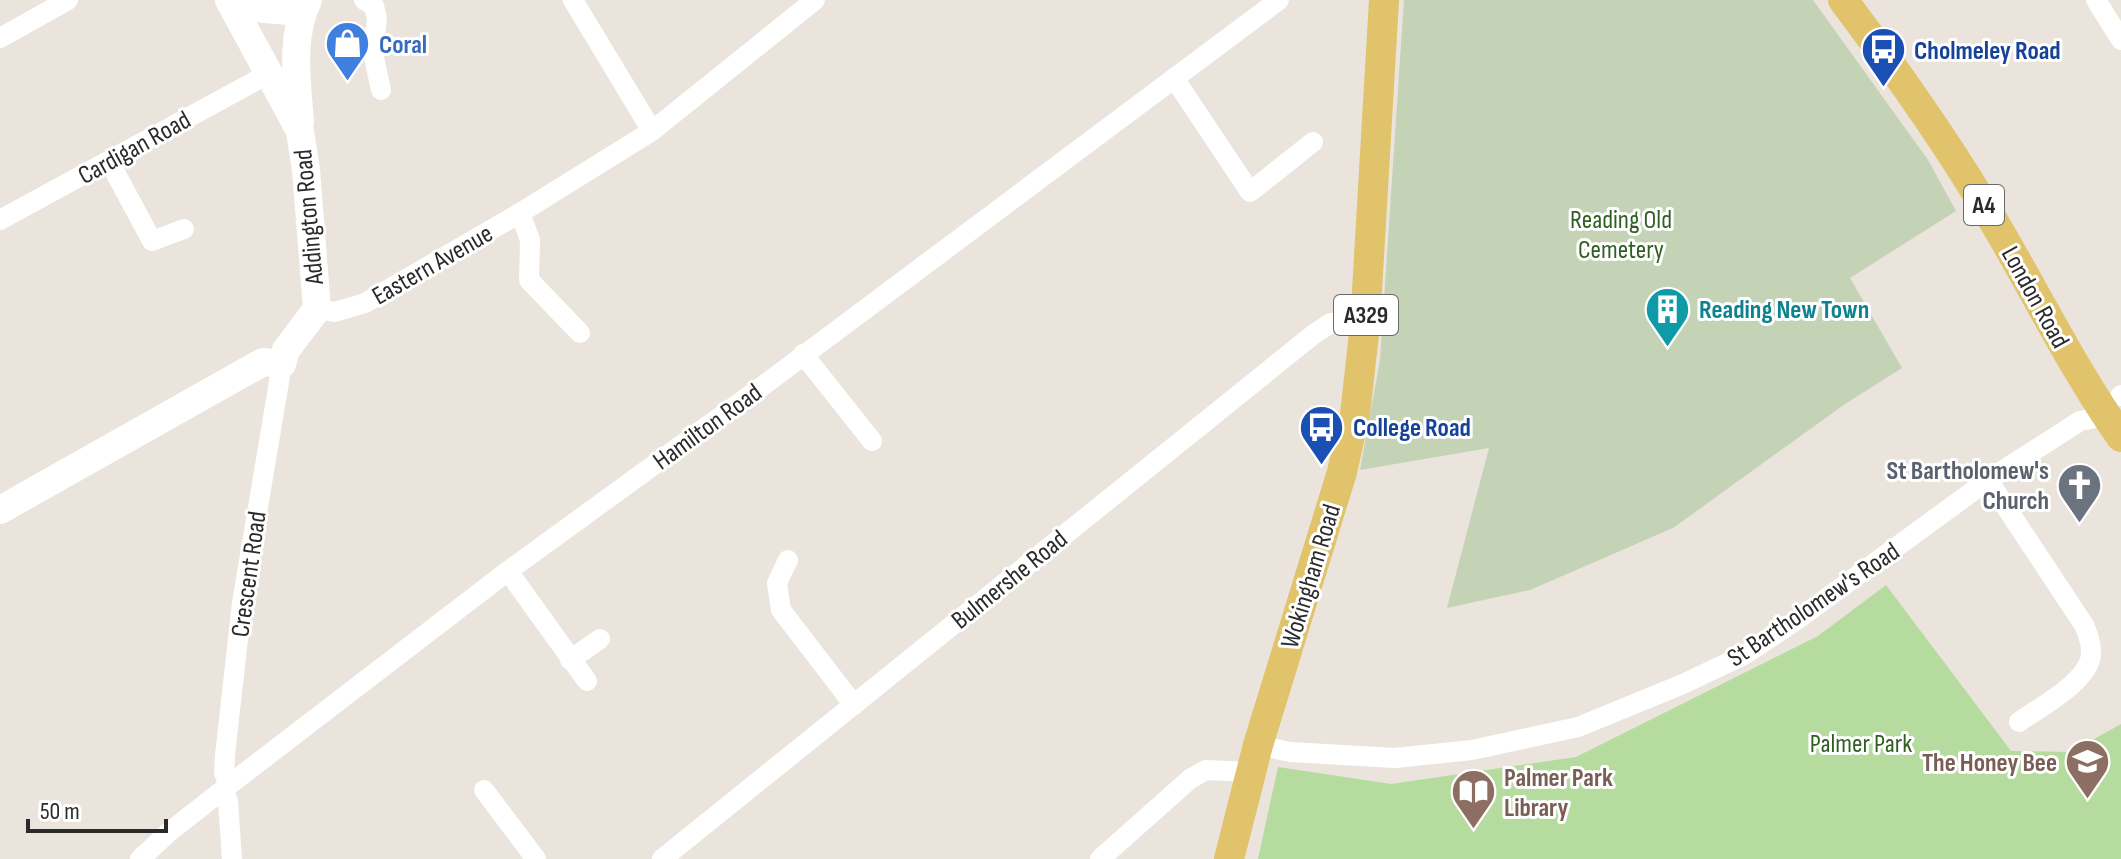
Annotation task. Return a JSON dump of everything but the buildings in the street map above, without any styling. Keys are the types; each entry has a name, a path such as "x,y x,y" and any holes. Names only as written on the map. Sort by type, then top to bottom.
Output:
{"main road":[{"name":"Wokingham Road","path":"1229,859 1254,758 1342,472 1355,414 1365,325 1384,0"},
{"name":"London Road","path":"1847,2 1955,156 2075,368 2117,411"}],"street":[{"path":"0,38 68,0"},
{"name":"Addington Road","path":"229,0 300,131 317,309"},
{"path":"245,0 263,9 305,6 296,59 300,131"},
{"path":"364,0 374,6 377,19 373,53 381,90"},
{"path":"573,0 652,131"},
{"name":"Eastern Avenue","path":"317,309 335,312 365,303 520,213 652,131 815,0"},
{"name":"Hamilton Road","path":"140,859 226,787 508,571 768,382 1279,0"},
{"path":"2096,0 2121,40"},
{"path":"268,74 296,59"},
{"name":"Cardigan Road","path":"0,220 268,74"},
{"path":"1174,78 1250,192 1313,142"},
{"path":"109,161 152,241 184,229"},
{"path":"520,213 530,240 529,280 580,333"},
{"path":"0,510 263,362 282,364 286,350 317,309"},
{"name":"Bulmershe Road","path":"662,859 1314,334 1331,323 1365,325"},
{"path":"803,354 848,423 872,441"},
{"name":"Crescent Road","path":"232,859 225,755 242,603 282,364"},
{"name":"St Bartholomew's Road","path":"1254,758 1290,752 1395,758 1472,750 1578,727 1744,655 1988,480 2080,421 2117,411"},
{"path":"1988,480 2084,625 2090,639 2091,656 2086,670 2076,681 2019,722"},
{"path":"788,560 777,583 781,610 854,705"},
{"path":"508,571 587,681"},
{"path":"570,660 600,639"},
{"path":"1100,859 1190,779 1206,770 1254,758"},
{"path":"484,790 536,859"}],"green space":[{"name":"Reading Old Cemetery","path":"1404,0 1813,0 1928,160 1956,211 1850,278 1902,368 1845,404 1673,528 1530,590 1447,608 1489,448 1360,470 1380,360"},
{"name":"Palmer Park","path":"1886,585 2011,751 2071,752 2121,724 2121,859 1258,859 1278,767 1391,784 1576,757 1818,636"}],"place":[{"name":"Coral","path":"348,83"},
{"name":"Cholmeley Road","path":"1883,89"},
{"name":"Reading New Town","path":"1668,348"},
{"name":"College Road","path":"1322,466"},
{"name":"St Bartholomew's Church","path":"2080,524"},
{"name":"The Honey Bee","path":"2088,801"},
{"name":"Palmer Park Library","path":"1473,831"}]}
